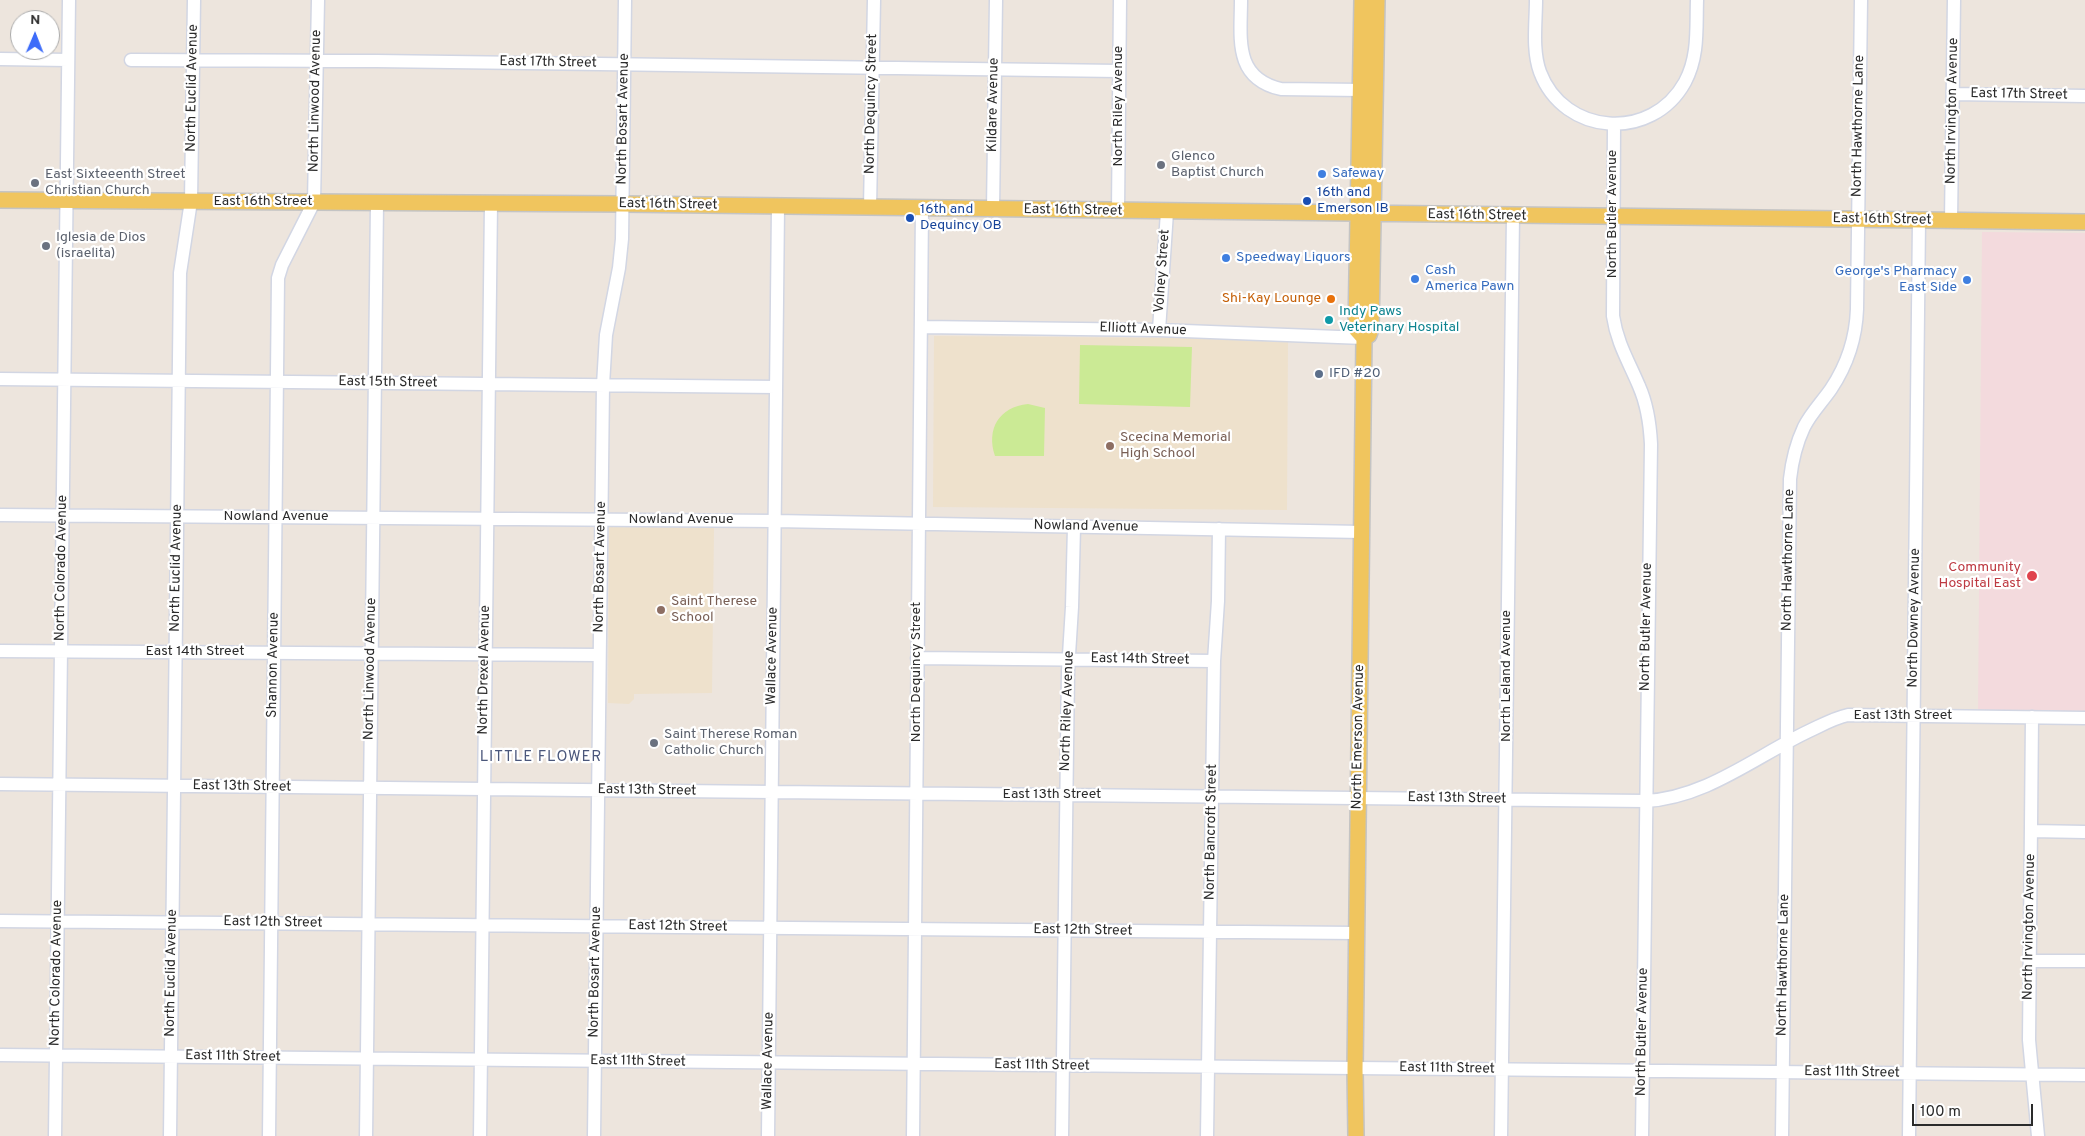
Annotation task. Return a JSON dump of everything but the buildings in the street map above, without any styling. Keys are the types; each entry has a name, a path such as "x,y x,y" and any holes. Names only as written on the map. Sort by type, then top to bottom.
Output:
{"main road":[{"name":"North Emerson Avenue","path":"1356,1136 1356,932 1364,338 1369,335 1371,329 1360,90 1362,0"},
{"name":"North Emerson Avenue","path":"1366,215 1376,0"},
{"name":"East 16th Street","path":"0,200 623,204 1366,215 2085,222"}],"street":[{"name":"North Colorado Avenue","path":"56,1136 69,0"},
{"name":"North Euclid Avenue","path":"170,1136 180,273 191,202 194,0"},
{"name":"North Linwood Avenue","path":"314,202 318,0"},
{"name":"North Bosart Avenue","path":"594,1136 603,385 606,335 621,261 625,0"},
{"name":"North Dequincy Street","path":"870,208 874,0"},
{"name":"Kildare Avenue","path":"993,210 996,0"},
{"name":"North Riley Avenue","path":"1118,211 1120,0"},
{"path":"1241,0 1242,58 1250,71 1268,86 1280,89 1360,90"},
{"path":"1536,0 1536,57 1540,72 1548,88 1562,105 1578,115 1596,122 1614,124 1629,122 1654,113 1672,99 1684,84 1696,52 1697,0"},
{"name":"North Hawthorne Lane","path":"1782,1136 1791,468 1804,428 1812,413 1840,374 1851,350 1856,316 1861,0"},
{"name":"North Irvington Avenue","path":"1951,221 1954,0"},
{"path":"0,59 68,60"},
{"name":"East 17th Street","path":"131,60 317,60 1119,71"},
{"name":"East 17th Street","path":"1953,94 2085,96"},
{"name":"North Butler Avenue","path":"1614,124 1614,324 1623,354 1644,399 1650,437 1642,1136"},
{"name":"Shannon Avenue","path":"269,1136 279,274 314,202"},
{"name":"North Linwood Avenue","path":"366,1136 377,203"},
{"name":"North Drexel Avenue","path":"480,1136 491,204"},
{"name":"Wallace Avenue","path":"768,1136 778,207"},
{"name":"North Dequincy Street","path":"914,1136 922,209"},
{"name":"Volney Street","path":"1159,330 1167,212"},
{"name":"North Leland Avenue","path":"1501,1136 1513,216"},
{"name":"North Downey Avenue","path":"1909,1136 1920,220"},
{"name":"Elliott Avenue","path":"922,327 1159,330 1364,338"},
{"name":"East 15th Street","path":"0,379 776,386"},
{"name":"Nowland Avenue","path":"0,515 775,521 1362,532"},
{"name":"North Riley Avenue","path":"1062,1136 1066,795 1074,527"},
{"name":"North Bancroft Street","path":"1207,1136 1214,661 1218,600 1219,529"},
{"name":"East 14th Street","path":"0,651 600,655"},
{"name":"East 14th Street","path":"917,658 1214,661"},
{"name":"East 13th Street","path":"0,784 1645,801 1671,798 1697,790 1786,742 1842,717 1852,715 2085,718"},
{"name":"North Irvington Avenue","path":"2032,717 2029,1040 2038,1136"},
{"path":"2031,831 2085,832"},
{"name":"East 12th Street","path":"0,920 1356,932"},
{"path":"2030,961 2085,961"},
{"name":"East 11th Street","path":"0,1055 2085,1075"}],"shaded area":[{"name":"Community Hospital East","path":"1982,232 2085,233 2085,711 1978,710"},
{"name":"Scecina Memorial High School","path":"934,336 1288,339 1287,510 933,507"},
{"name":"Saint Therese School","path":"609,527 714,528 712,693 634,694 634,699 629,704 608,703"}],"green space":[{"path":"1080,345 1192,347 1190,407 1079,404"},
{"path":"1028,404 1045,408 1044,456 995,456 992,437 997,421 1009,410"}],"place":[{"name":"Glenco Baptist Church","path":"1161,165"},
{"name":"Safeway","path":"1322,174"},
{"name":"East Sixteeenth Street Christian Church","path":"35,183"},
{"name":"16th and Emerson IB","path":"1307,201"},
{"name":"16th and Dequincy OB","path":"910,218"},
{"name":"Iglesia de Dios (israelita)","path":"46,246"},
{"name":"Speedway Liquors","path":"1226,258"},
{"name":"Cash America Pawn","path":"1415,279"},
{"name":"George's Pharmacy East Side","path":"1967,280"},
{"name":"Shi-Kay Lounge","path":"1331,299"},
{"name":"Indy Paws Veterinary Hospital","path":"1329,320"},
{"name":"IFD #20","path":"1319,374"},
{"name":"Scecina Memorial High School","path":"1110,446"},
{"name":"Community Hospital East","path":"2032,576"},
{"name":"Saint Therese School","path":"661,610"},
{"name":"Saint Therese Roman Catholic Church","path":"654,743"}],"district":[{"name":"LITTLE FLOWER","path":"541,758"}]}
